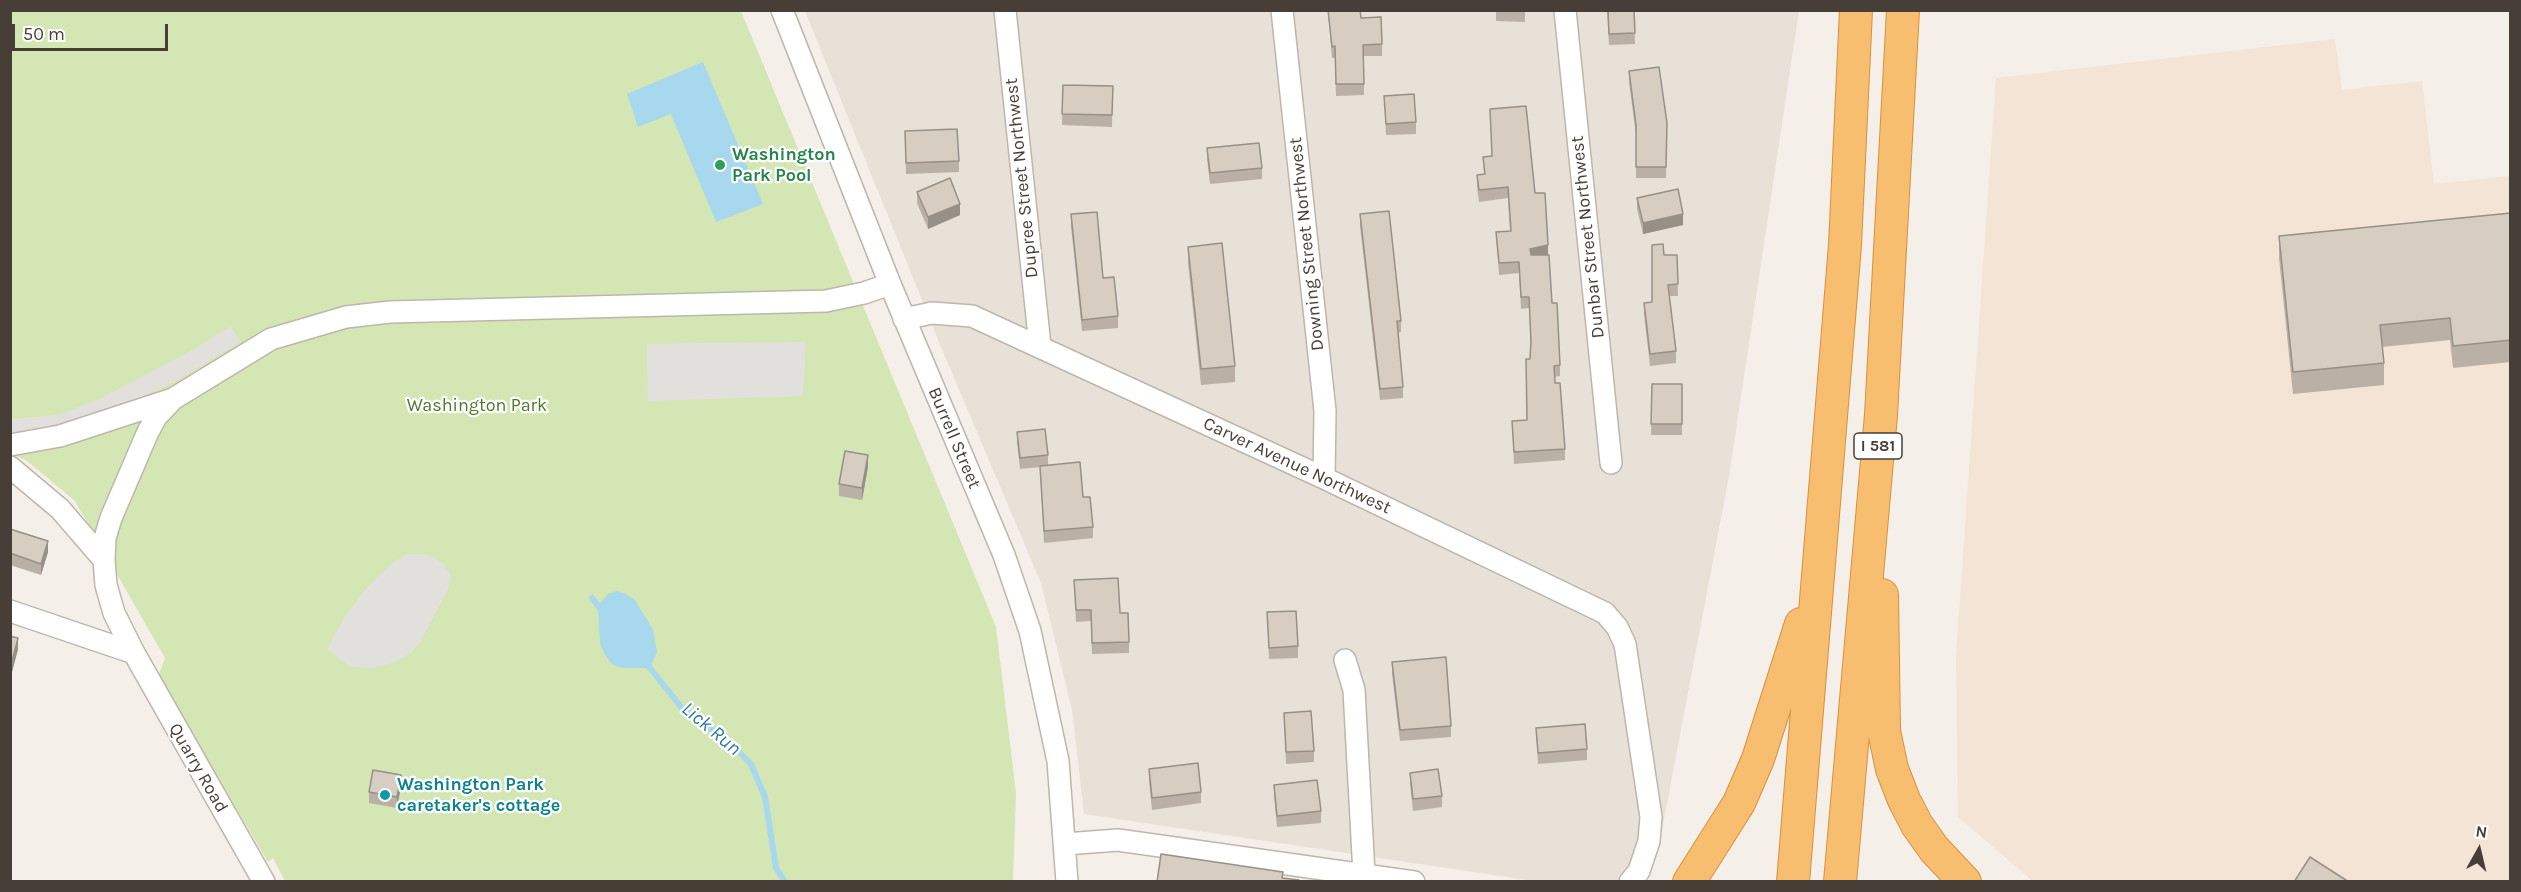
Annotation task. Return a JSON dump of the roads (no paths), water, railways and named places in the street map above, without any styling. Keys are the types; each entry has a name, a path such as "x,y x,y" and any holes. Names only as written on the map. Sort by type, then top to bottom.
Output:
{"highway":[{"name":"I 581","path":"1793,882 1845,245 1856,10"},
{"name":"I 581","path":"1840,882 1877,466 1902,10"},
{"path":"1877,466 1884,654 1883,711 1892,770 1904,801 1917,825 1934,849 1965,882"},
{"path":"1689,882 1739,802 1758,759 1819,569"}],"street":[{"name":"Burrell Street","path":"782,10 890,284 1004,555 1030,631 1058,761 1067,882"},
{"name":"Dupree Street Northwest","path":"1005,10 1040,346"},
{"name":"Downing Street Northwest","path":"1282,10 1325,411 1324,478"},
{"name":"Dunbar Street Northwest","path":"1564,10 1611,464"},
{"path":"10,445 60,436 174,399 270,339 303,327 346,317 390,312 826,301 864,293 890,284"},
{"name":"Carver Avenue Northwest","path":"904,318 950,312 972,316 1596,606 1617,627 1625,644 1651,817 1649,841 1639,871 1630,882"},
{"name":"Quarry Road","path":"174,399 156,417 111,518 105,538 106,585 114,613 134,652 264,882"},
{"path":"10,467 60,509 104,560"},
{"path":"10,611 134,652"},
{"path":"1345,660 1354,690 1364,874"},
{"path":"1065,844 1118,840 1414,882"}],"water":[{"name":"Washington Park Pool","path":"703,62 763,204 716,222 671,114 638,127 627,94"},
{"path":"616,591 635,600 653,630 657,652 650,668 623,668 613,665 605,655 600,643 598,606 608,594"}],"waterway":[{"name":"Lick Run","path":"592,598 603,612"},
{"name":"Lick Run","path":"646,663 682,708 728,741 751,764 765,797 776,868 785,882"}],"place":[{"name":"Washington Park Pool","path":"720,165"},
{"name":"Washington Park caretaker's cottage","path":"385,795"}],"park label":[{"name":"Washington Park","path":"477,406"}]}
